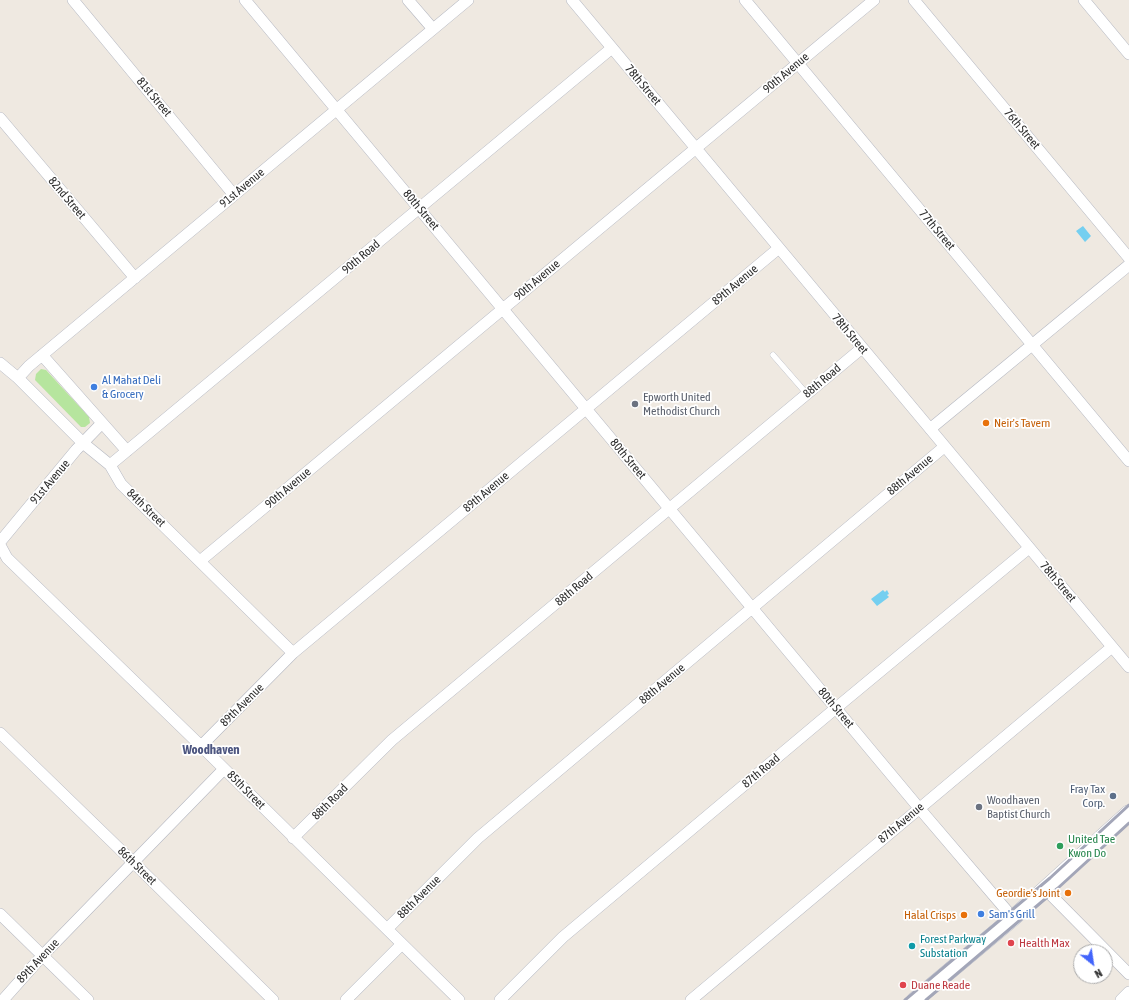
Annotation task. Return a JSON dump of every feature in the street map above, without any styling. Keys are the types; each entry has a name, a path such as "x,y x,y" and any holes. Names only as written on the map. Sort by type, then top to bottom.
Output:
{"main road":[{"path":"914,1000 1013,918 1129,813"}],"street":[{"name":"81st Street","path":"73,0 234,195"},
{"name":"80th Street","path":"245,0 919,808 1013,918"},
{"path":"408,0 433,30"},
{"name":"91st Avenue","path":"18,378 42,355 468,0"},
{"name":"78th Street","path":"572,0 1129,667"},
{"name":"77th Street","path":"744,0 1129,461"},
{"name":"90th Avenue","path":"200,561 874,0"},
{"name":"76th Street","path":"914,0 1129,258"},
{"path":"1084,0 1129,54"},
{"name":"90th Road","path":"110,465 612,48"},
{"name":"82nd Street","path":"0,118 134,278"},
{"name":"89th Avenue","path":"201,746 293,653 779,248"},
{"path":"930,429 1129,265"},
{"name":"88th Road","path":"293,838 392,740 862,348"},
{"path":"42,355 127,451"},
{"name":"84th Street","path":"0,363 18,378 83,443 110,465 121,484 293,653"},
{"name":"91st Avenue","path":"1,541 83,443 102,423"},
{"name":"88th Avenue","path":"387,929 478,838 944,447"},
{"name":"85th Street","path":"1,541 7,558 201,746 459,1000"},
{"name":"87th Road","path":"500,1000 563,937 1029,548"},
{"name":"87th Avenue","path":"691,1000 1112,647"},
{"name":"86th Street","path":"0,733 273,1000"},
{"name":"89th Avenue","path":"3,1000 42,955 224,769"},
{"path":"1045,889 1129,974"},
{"path":"0,914 88,1000"},
{"path":"346,1000 402,944"},
{"path":"1121,1000 1129,992"}],"lane":[{"path":"773,355 807,394"}],"green space":[{"path":"41,369 46,370 89,417 90,423 85,427 81,427 35,380 36,374"}],"water":[{"path":"1083,226 1091,236 1085,242 1076,231"},
{"path":"883,590 885,592 887,590 889,594 887,595 889,597 877,606 871,599"}],"railway":[{"path":"905,1000 1050,878 1129,805"},
{"path":"926,1000 1058,888 1129,823"}],"place":[{"name":"Al Mahat Deli & Grocery","path":"94,387"},
{"name":"Epworth United Methodist Church","path":"635,404"},
{"name":"Neir's Tavern","path":"986,423"},
{"name":"Fray Tax Corp.","path":"1113,796"},
{"name":"Woodhaven Baptist Church","path":"979,807"},
{"name":"United Tae Kwon Do","path":"1060,846"},
{"name":"Geordie's Joint","path":"1068,893"},
{"name":"Sam's Grill","path":"981,914"},
{"name":"Halal Crisps","path":"964,915"},
{"name":"Health Max","path":"1011,943"},
{"name":"Forest Parkway Substation","path":"912,946"},
{"name":"Duane Reade","path":"903,985"}],"district":[{"name":"Woodhaven","path":"211,750"}]}
